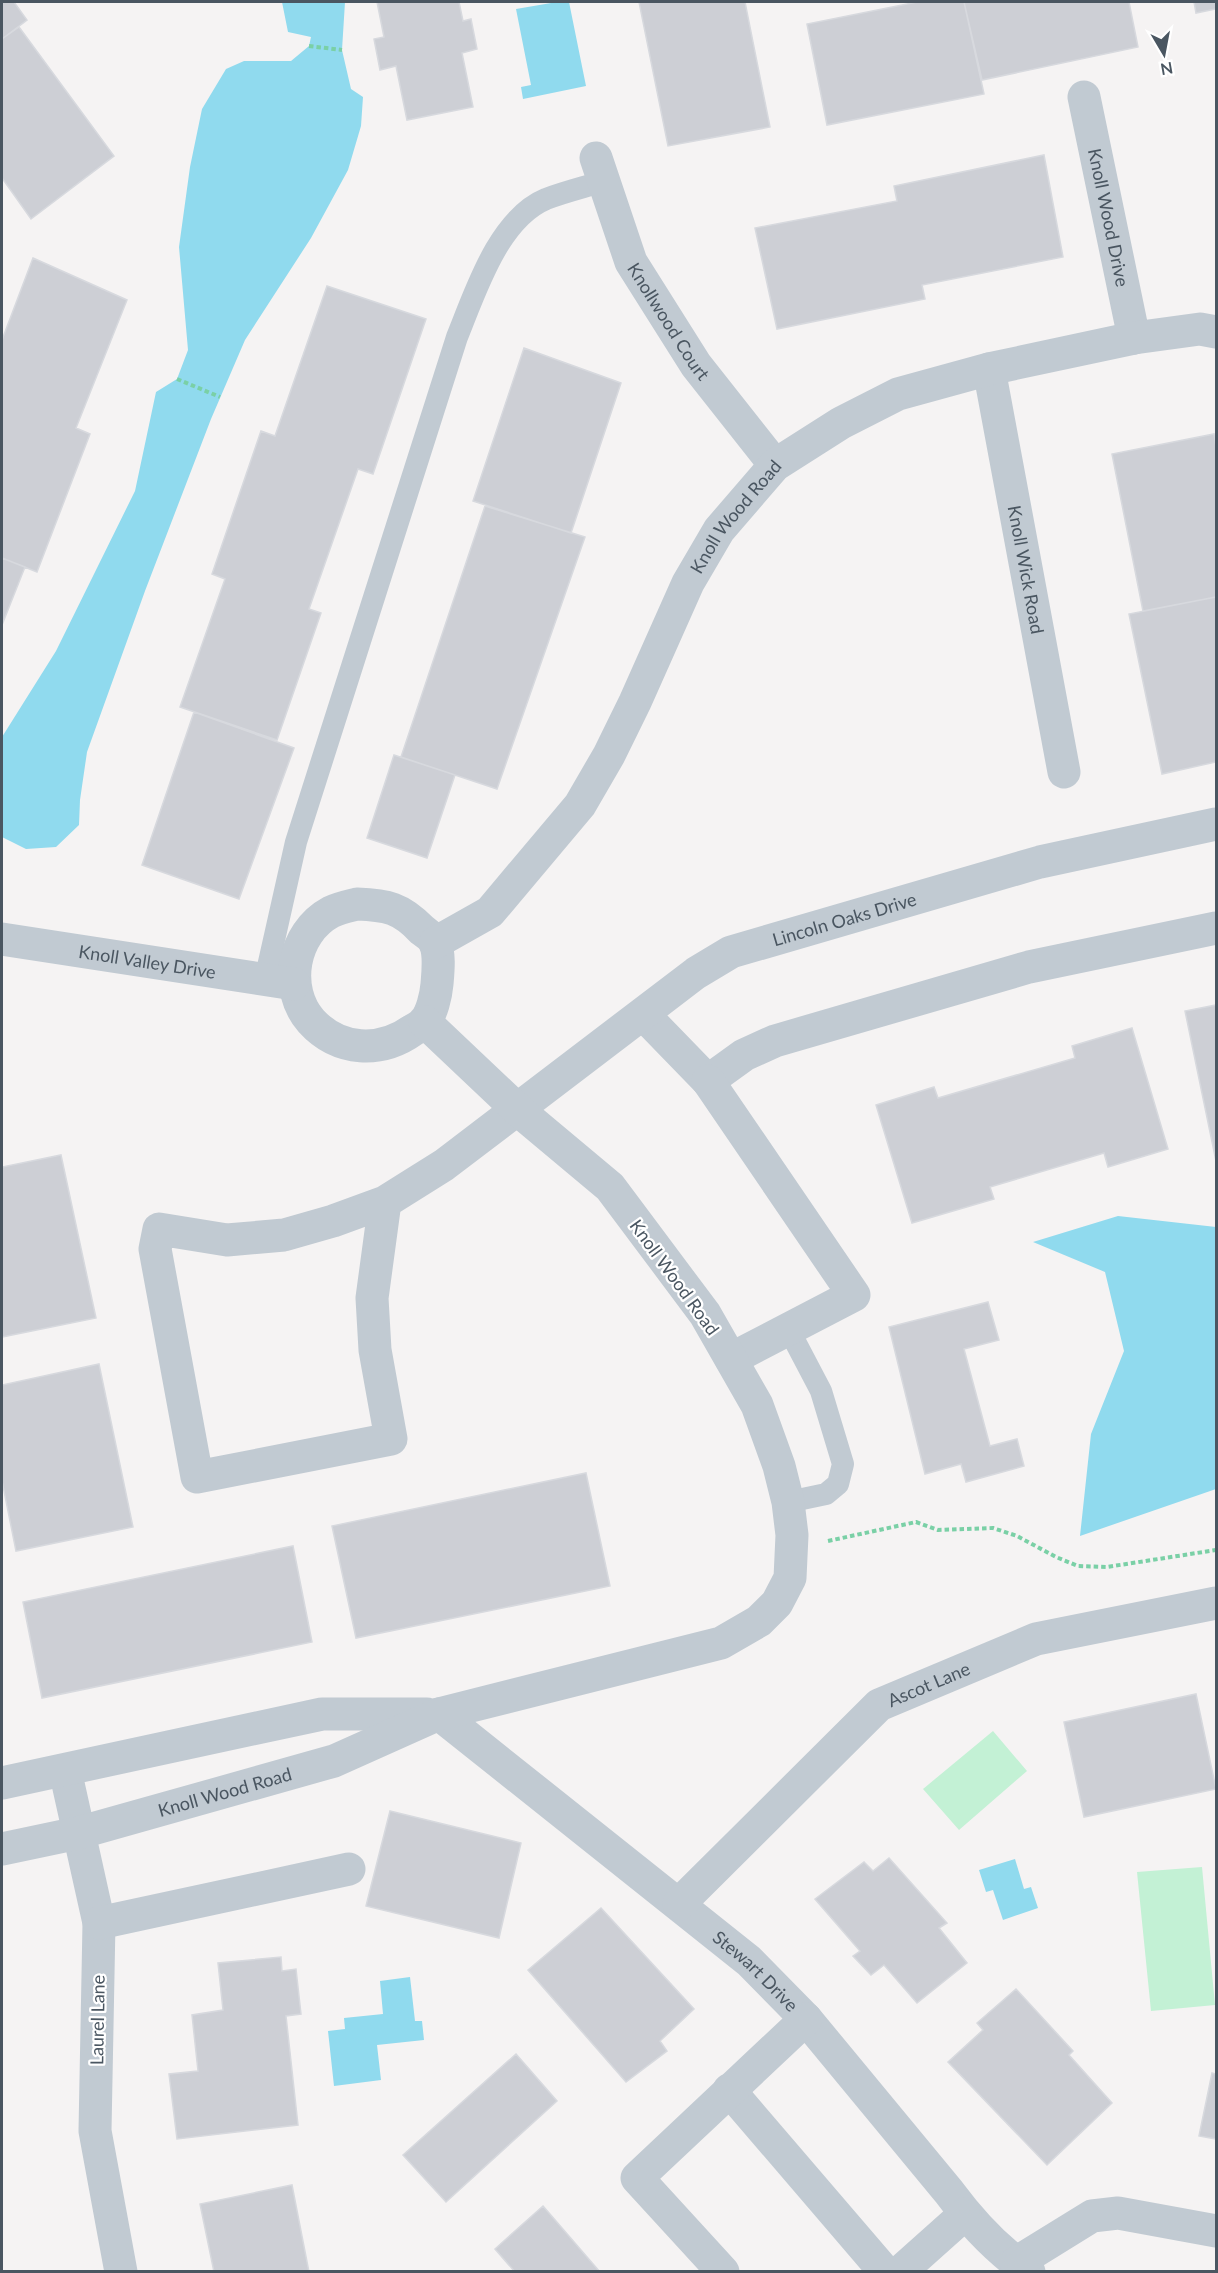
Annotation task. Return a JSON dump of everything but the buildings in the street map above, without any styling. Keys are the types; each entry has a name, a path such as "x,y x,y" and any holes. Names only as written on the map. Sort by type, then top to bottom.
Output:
{"street":[{"name":"Knoll Wood Drive","path":"1084,97 1134,338"},
{"name":"Knollwood Court","path":"600,169 631,262 696,365 775,465"},
{"name":"Knoll Wood Road","path":"435,943 490,912 580,805 609,755 635,702 688,583 719,530 775,465 841,423 898,394 988,369 1134,338 1200,329 1216,332"},
{"name":"Knoll Wick Road","path":"988,369 1064,772"},
{"name":"Lincoln Oaks Drive","path":"385,1202 372,1298 375,1350 391,1439 197,1477 155,1249 159,1229 227,1240 284,1235 333,1221 385,1202 444,1165 696,973 731,952 1040,862 1216,824"},
{"path":"357,904 386,905 411,918 435,943 438,966 436,994 425,1022 402,1038 375,1047 346,1045 321,1032 279,982 309,931 331,912 357,904"},
{"path":"708,1081 744,1055 775,1041 1029,967 1216,928"},
{"name":"Knoll Valley Drive","path":"2,939 279,982"},
{"path":"643,1014 708,1081 854,1295 731,1359"},
{"name":"Knoll Wood Road","path":"2,1849 78,1833 334,1761 439,1714 722,1643 759,1621 777,1602 789,1578 791,1548 788,1502 779,1466 758,1405 705,1314 610,1187 518,1110 425,1022"},
{"name":"Ascot Lane","path":"679,1904 879,1705 1036,1639 1216,1603"},
{"name":"Knoll Wood Road","path":"2,1783 322,1714 439,1714"},
{"name":"Stewart Drive","path":"439,1714 749,1961 806,2019 965,2214 998,2248 1023,2267"},
{"name":"Laurel Lane","path":"65,1770 99,1923 95,2131 121,2271"},
{"path":"99,1923 349,1869"},
{"path":"723,2271 637,2178 806,2019"},
{"path":"729,2090 885,2271"},
{"path":"1023,2267 1092,2216 1118,2213 1216,2231"},
{"path":"900,2271 965,2214"}],"lane":[{"path":"279,982 299,830 457,337 479,282 500,243 523,214 600,169"},
{"path":"788,1502 826,1494 838,1484 843,1464 822,1391 789,1330"}],"path":[{"path":"309,46 342,50"},
{"path":"177,379 220,397"},
{"path":"791,1548 916,1522 938,1530 993,1528 1017,1536 1078,1566 1107,1567 1216,1550"}],"green space":[{"path":"993,1731 1027,1771 959,1830 923,1789"},
{"path":"1202,1867 1215,2005 1151,2011 1137,1872"}],"water":[{"path":"282,2 345,2 342,50 351,89 363,97 361,126 348,170 311,238 245,340 211,419 145,591 87,752 79,825 56,847 26,849 2,837 2,737 56,651 135,491 156,392 177,379 188,350 179,247 190,167 202,109 226,69 244,61 291,61 309,46 311,37 288,32"},
{"path":"569,2 586,86 523,99 521,87 531,85 516,9"},
{"path":"1118,1216 1216,1227 1216,1489 1080,1536 1091,1434 1124,1351 1105,1272 1033,1242"},
{"path":"1015,1859 1024,1889 1031,1887 1038,1908 1003,1920 993,1890 986,1892 979,1870"},
{"path":"410,1977 415,2021 422,2021 424,2040 377,2045 381,2080 334,2086 328,2031 345,2029 344,2018 383,2014 380,1981"}]}
